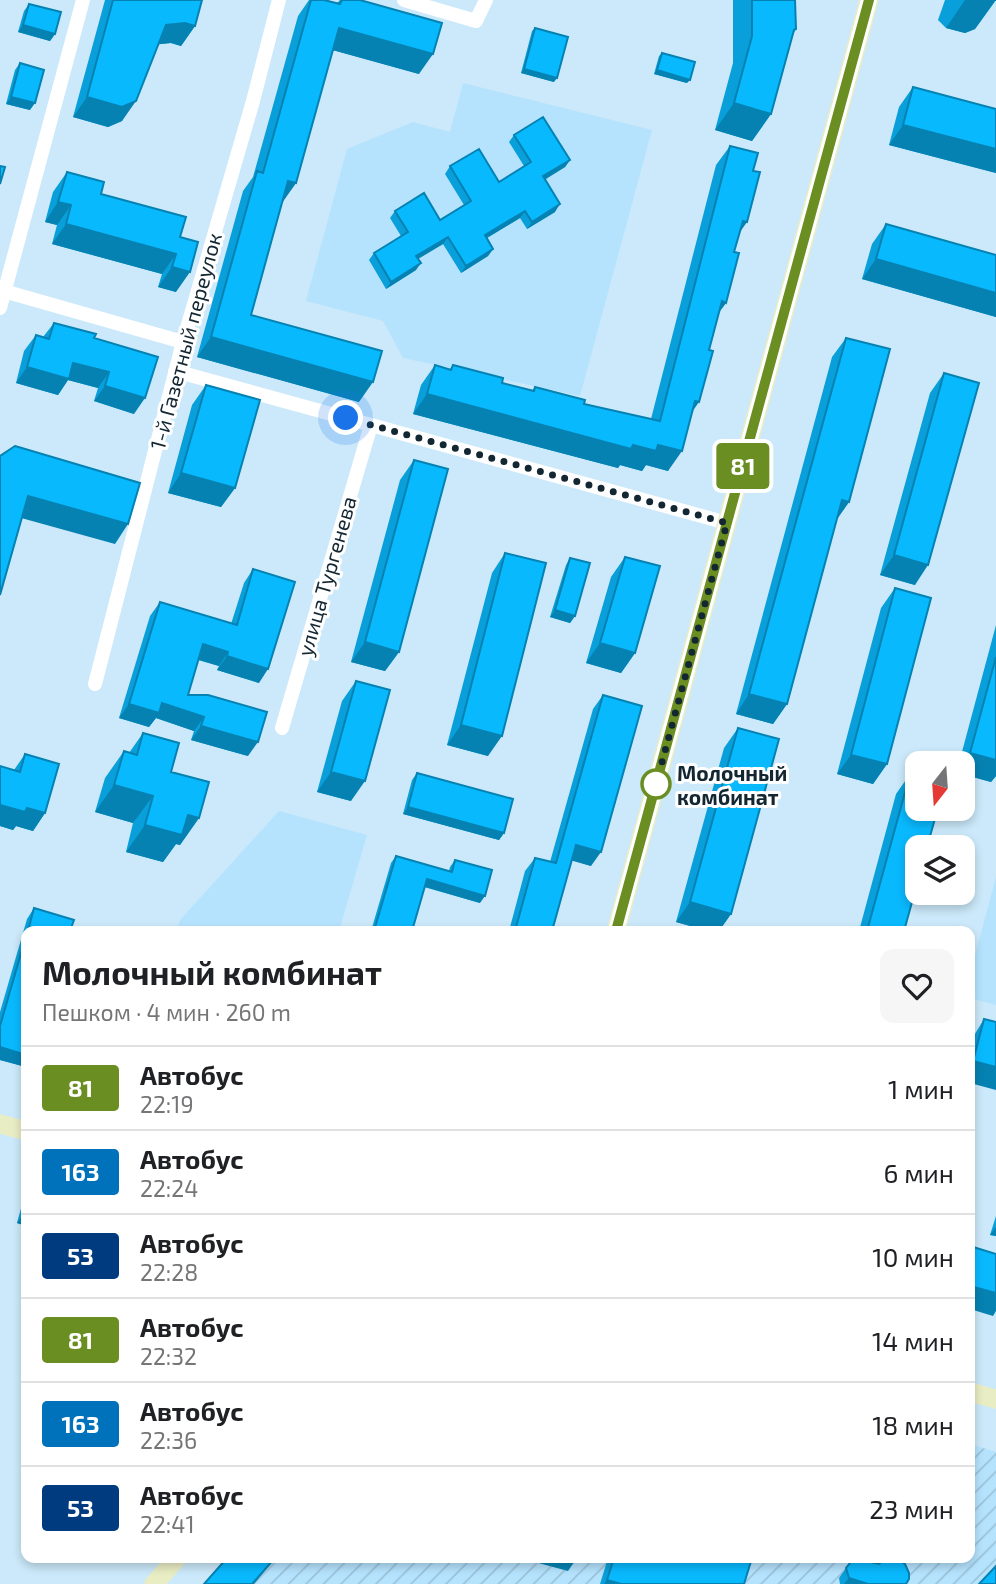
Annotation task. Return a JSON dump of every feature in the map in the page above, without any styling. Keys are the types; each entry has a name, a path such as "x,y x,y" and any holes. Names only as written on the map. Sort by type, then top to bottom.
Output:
{"street":[{"path":"0,308 2,290 83,0"},
{"name":"1-й Газетный переулок","path":"95,684 175,371 253,101 279,0"},
{"path":"404,0 476,21 486,0"},
{"path":"617,926 869,0"},
{"path":"2,290 183,342"},
{"path":"175,371 727,523"},
{"name":"улица Тургенева","path":"282,728 371,425"},
{"path":"0,1124 21,1130"},
{"path":"975,1393 996,1399"},
{"path":"154,1584 173,1563"}],"shaded area":[{"path":"463,83 652,130 580,396 403,358 383,321 306,301 347,149 413,122 450,132"},
{"path":"279,811 367,835 340,926 178,926 180,920"},
{"path":"996,877 996,1005 975,999 975,955"},
{"path":"975,1446 996,1452 996,1584 205,1584 224,1563 975,1563"}],"building":[{"path":"113,0 202,0 195,26 185,23 166,25 136,101 122,107 87,97"},
{"path":"311,0 340,4 342,0 360,0 442,23 433,54 339,28 296,183 288,181 251,315 382,351 373,382 211,337 257,171 263,173"},
{"path":"752,0 795,0 796,29 771,114 734,103 752,36"},
{"path":"29,4 61,12 55,34 23,25"},
{"path":"535,28 568,37 557,78 524,69"},
{"path":"662,53 695,62 690,80 657,70"},
{"path":"20,63 44,70 35,103 11,97"},
{"path":"913,87 996,109 996,149 903,125"},
{"path":"543,117 570,160 543,176 560,204 532,222 525,211 485,235 493,249 466,266 448,237 416,256 421,263 391,282 374,253 408,232 395,211 424,193 440,220 471,201 450,166 479,149 499,182 531,162 514,135"},
{"path":"730,146 758,153 753,171 760,172 747,222 743,221 734,252 739,253 726,303 722,301 709,350 713,351 699,402 695,401 682,451 658,445 656,451 633,445 631,449 427,394 435,365 451,370 453,365 503,378 502,383 534,391 535,387 585,400 584,404 660,421"},
{"path":"0,166 5,167 0,184"},
{"path":"67,172 104,182 101,194 186,217 180,237 198,242 190,272 172,267 176,254 66,224 71,205 58,202"},
{"path":"886,224 996,255 996,293 876,259"},
{"path":"54,323 96,334 94,338 158,357 145,398 105,386 109,372 73,363 69,379 27,367 36,335 49,339"},
{"path":"846,338 890,349 849,502 842,500 787,704 749,694"},
{"path":"944,373 979,383 928,565 894,555"},
{"path":"206,385 260,400 235,488 181,473"},
{"path":"15,446 140,483 128,524 28,496 0,595 0,456"},
{"path":"414,460 448,469 399,652 365,642"},
{"path":"505,553 546,563 502,736 461,725"},
{"path":"625,557 660,566 635,653 600,643"},
{"path":"570,558 590,563 575,616 555,610"},
{"path":"253,569 295,582 268,669 227,656 228,652 203,644 188,695 208,695 267,712 258,742 201,726 204,717 162,703 159,713 129,704 160,602 237,625"},
{"path":"895,588 931,598 887,764 851,755"},
{"path":"996,657 996,760 971,751"},
{"path":"356,681 390,690 365,781 331,772"},
{"path":"603,695 642,706 601,852 576,845 553,926 516,926 535,858 556,863"},
{"path":"738,728 779,739 731,914 690,902"},
{"path":"143,733 179,743 171,772 209,782 199,818 188,815 182,835 145,825 153,796 114,785 124,751 137,755"},
{"path":"25,754 59,764 45,813 27,808 25,812 0,805 0,766 20,772"},
{"path":"417,773 513,799 504,833 408,807"},
{"path":"905,792 905,821 934,821 930,835 905,835 905,905 911,905 905,926 868,926"},
{"path":"396,856 452,872 455,860 492,870 485,896 427,879 413,926 375,926"},
{"path":"34,908 74,920 72,926 29,926"},
{"path":"21,953 21,1053 0,1047 0,1026"},
{"path":"984,1019 996,1022 996,1067 975,1062"},
{"path":"975,1248 996,1254 996,1293 975,1287"},
{"path":"223,1563 271,1563 252,1584 204,1584"},
{"path":"612,1563 750,1563 744,1584 621,1584 607,1580"},
{"path":"850,1563 904,1563 909,1579 906,1584 868,1584 849,1578 846,1568"},
{"path":"996,1566 996,1584 979,1584"}],"bus line":[{"name":"81","path":"617,926 869,0"}],"place":[{"name":"Молочный комбинат","path":"656,784"}],"route":[{"path":"346,418 727,523 655,788 656,784"}]}
